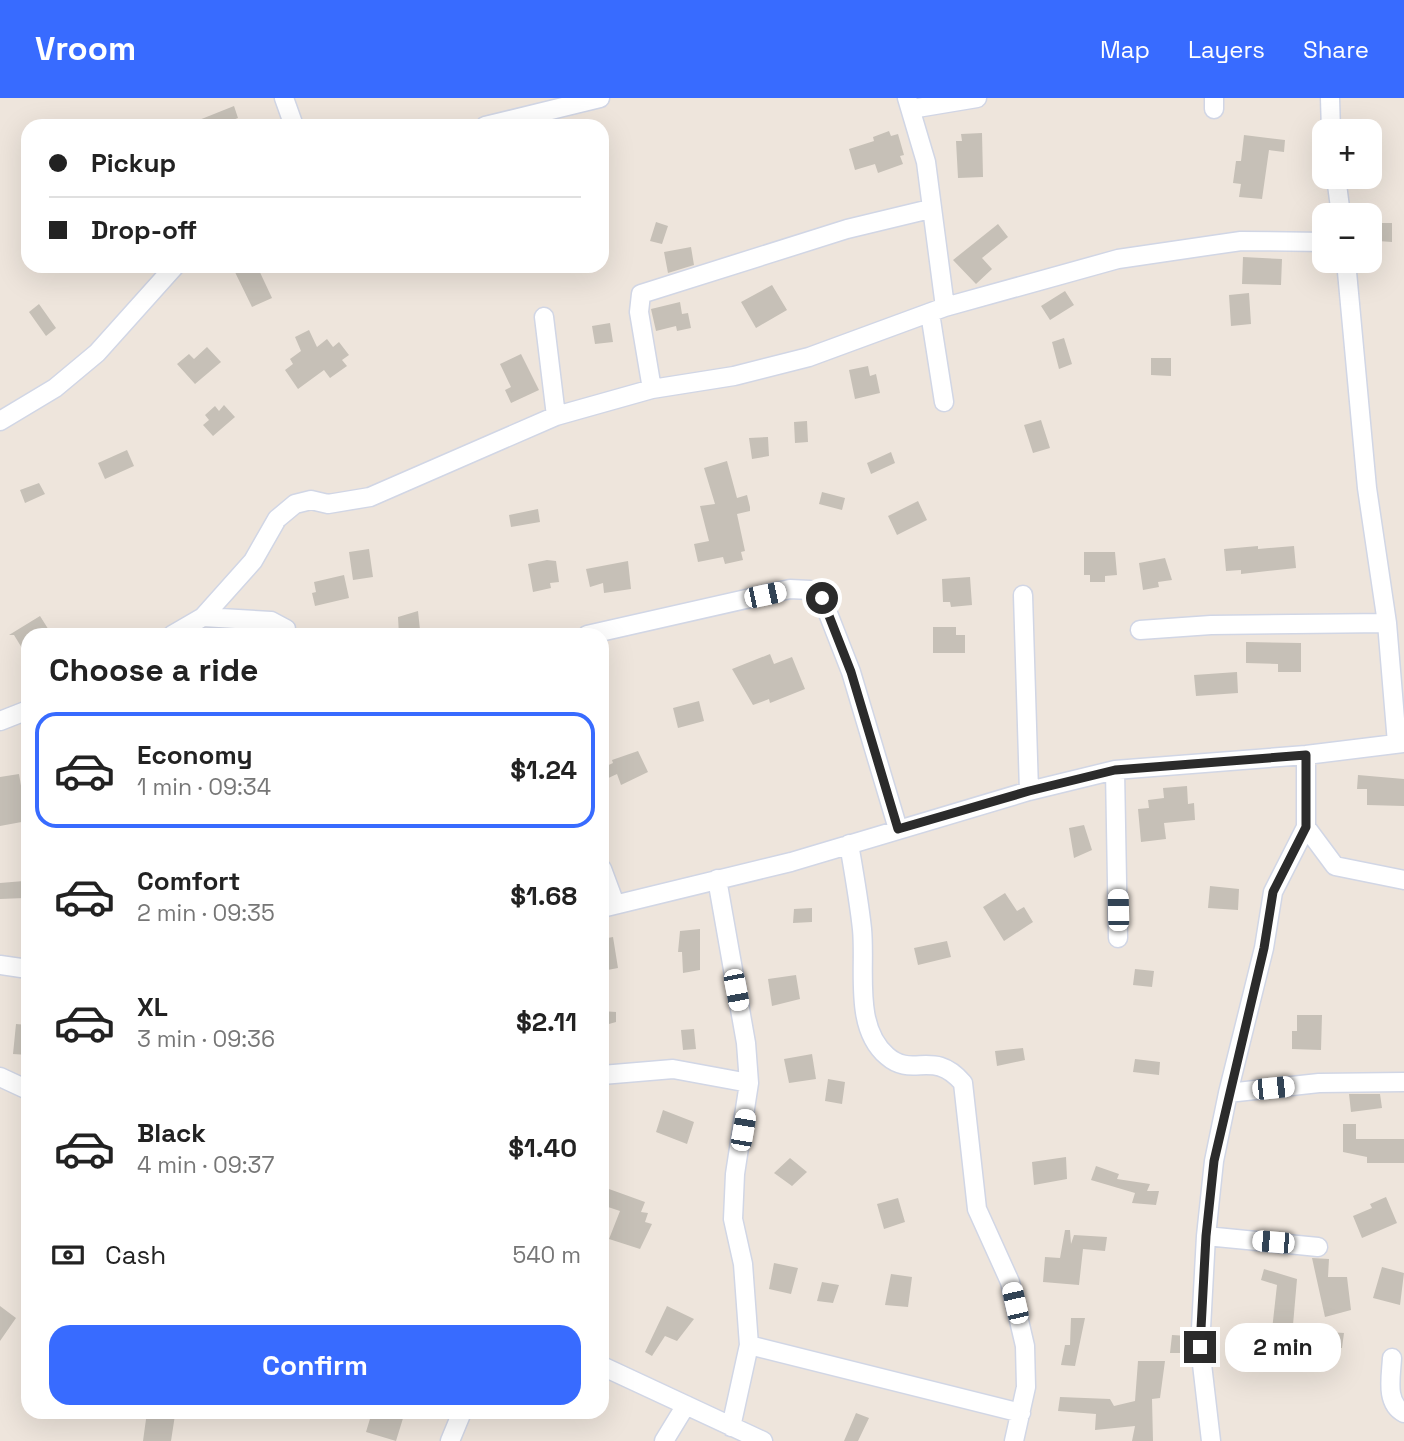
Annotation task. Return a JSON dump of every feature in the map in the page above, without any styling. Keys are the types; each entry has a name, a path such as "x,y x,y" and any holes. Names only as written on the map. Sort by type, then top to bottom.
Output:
{"street":[{"path":"284,98 292,119"},
{"path":"514,119 600,98"},
{"path":"944,402 926,162 909,103 977,98"},
{"path":"1330,98 1331,119"},
{"path":"652,389 639,312 640,294 847,229 930,209"},
{"path":"184,628 203,617 253,561 277,519 295,504 311,500 328,504 370,498 556,416 652,389 734,376 809,357 937,310 1118,260 1241,241 1312,242"},
{"path":"0,421 55,388 97,353 169,273"},
{"path":"609,906 717,880 1029,791 1115,770 1306,755 1400,743 1387,623 1367,488 1347,273"},
{"path":"544,317 556,416"},
{"path":"609,630 790,589 810,590 822,598 851,672 898,829"},
{"path":"1023,595 1029,791"},
{"path":"203,617 271,621 284,628"},
{"path":"1140,630 1211,625 1387,623"},
{"path":"0,721 21,713"},
{"path":"1211,1441 1200,1347 1206,1236 1214,1161 1264,948 1273,892 1306,827 1306,755"},
{"path":"1115,770 1118,937"},
{"path":"1306,827 1335,866 1404,880"},
{"path":"849,844 862,931 866,1016 876,1046 890,1059 908,1066 940,1064 952,1070 962,1083 977,1209 1010,1282 1026,1346 1026,1387 1014,1441"},
{"path":"717,880 746,1043 750,1083 735,1174 733,1219 743,1264 749,1312 749,1345 731,1427"},
{"path":"0,965 21,968"},
{"path":"609,1074 673,1069 750,1083"},
{"path":"0,1077 21,1087"},
{"path":"1228,1093 1319,1083 1404,1082"},
{"path":"1206,1236 1318,1247"},
{"path":"749,1345 1021,1413"},
{"path":"1392,1358 1391,1398 1393,1405 1404,1413"},
{"path":"609,1369 763,1441"},
{"path":"664,1441 686,1405"},
{"path":"450,1441 459,1419"}],"building":[{"path":"234,106 238,118 235,119 202,119"},
{"path":"889,131 891,136 898,134 904,155 900,156 903,164 878,173 875,164 855,170 849,149 874,141 873,137"},
{"path":"982,133 983,177 958,178 956,141 962,141 961,134"},
{"path":"1244,135 1285,140 1284,152 1269,150 1262,199 1239,197 1241,184 1233,183 1236,161 1241,161"},
{"path":"656,222 668,226 662,244 650,241"},
{"path":"1382,223 1392,223 1392,242 1382,241"},
{"path":"998,224 1008,237 982,258 992,269 976,284 953,260"},
{"path":"691,247 694,265 668,273 664,252"},
{"path":"1243,257 1282,259 1281,285 1242,284"},
{"path":"235,273 260,273 272,298 252,307"},
{"path":"772,285 787,310 756,328 741,302"},
{"path":"1065,291 1074,305 1050,320 1041,306"},
{"path":"1249,293 1251,324 1231,326 1229,295"},
{"path":"680,302 682,314 688,313 691,328 677,331 676,326 656,331 651,309"},
{"path":"39,304 56,328 46,336 29,312"},
{"path":"610,323 613,342 595,344 592,326"},
{"path":"309,330 317,347 327,339 333,347 339,342 349,355 342,360 347,366 330,378 324,370 298,389 285,370 293,364 290,359 301,351 295,337"},
{"path":"1064,338 1072,364 1059,369 1052,342"},
{"path":"207,347 221,362 195,384 177,364 189,354 194,359"},
{"path":"521,354 539,390 511,403 505,390 511,387 500,364"},
{"path":"1151,358 1171,358 1171,376 1151,375"},
{"path":"868,366 870,376 876,374 880,393 855,399 849,370"},
{"path":"224,405 235,417 213,436 203,425 209,420 205,415 215,406 219,411"},
{"path":"1041,420 1050,448 1033,453 1024,425"},
{"path":"807,421 808,442 795,443 794,422"},
{"path":"768,437 769,456 752,459 749,438"},
{"path":"127,450 134,466 105,479 98,463"},
{"path":"891,452 895,463 871,474 867,463"},
{"path":"727,461 737,498 747,495 750,507 750,511 737,514 745,551 741,552 743,560 725,564 723,557 698,562 694,544 709,541 700,506 715,504 704,468"},
{"path":"39,483 45,494 25,503 20,490"},
{"path":"822,492 845,498 842,510 819,504"},
{"path":"918,501 927,520 897,535 888,516"},
{"path":"538,509 540,522 511,527 509,515"},
{"path":"1258,546 1258,549 1294,546 1296,568 1241,574 1241,570 1226,571 1224,549"},
{"path":"369,549 373,577 353,580 349,552"},
{"path":"1084,552 1115,552 1117,575 1105,576 1105,582 1090,582 1090,575 1084,575"},
{"path":"1165,558 1172,580 1158,582 1159,587 1143,590 1139,563"},
{"path":"556,561 559,582 550,583 551,588 533,592 528,564"},
{"path":"628,561 631,589 604,593 603,583 590,587 586,569"},
{"path":"344,575 349,598 315,606 312,593 316,592 314,582"},
{"path":"970,577 972,605 951,607 950,602 943,602 942,579"},
{"path":"418,611 420,628 399,628 398,617"},
{"path":"40,616 48,628 21,628 21,646 14,635 9,635"},
{"path":"933,627 956,627 956,635 965,635 965,653 933,653"},
{"path":"1246,642 1301,643 1301,672 1278,672 1278,664 1246,663"},
{"path":"770,654 774,664 792,657 805,689 770,703 769,699 753,705 732,669"},
{"path":"1237,672 1238,693 1196,696 1194,675"},
{"path":"699,701 704,721 678,728 673,708"},
{"path":"638,751 648,772 621,785 617,774 609,778 609,765 613,763 612,760"},
{"path":"19,774 21,822 0,826 0,777"},
{"path":"1358,775 1404,779 1404,806 1367,805 1367,789 1357,789"},
{"path":"1187,786 1188,804 1194,803 1195,820 1164,823 1166,839 1141,842 1138,809 1149,808 1148,800 1164,798 1163,788"},
{"path":"1084,825 1092,850 1074,858 1069,828"},
{"path":"21,881 21,898 0,899 0,883"},
{"path":"1210,886 1239,889 1238,910 1208,908"},
{"path":"1005,893 1017,911 1024,907 1033,922 1004,941 983,907"},
{"path":"812,908 812,922 793,923 794,909"},
{"path":"700,929 700,970 683,973 682,952 678,952 680,931"},
{"path":"613,937 618,968 609,970 609,938"},
{"path":"947,941 951,957 918,965 914,948"},
{"path":"1135,969 1154,971 1152,987 1133,985"},
{"path":"796,975 800,999 772,1006 768,979"},
{"path":"609,1012 616,1012 616,1022 609,1024"},
{"path":"1297,1015 1322,1015 1321,1050 1292,1049 1292,1031 1297,1031"},
{"path":"16,1024 21,1024 21,1055 13,1054"},
{"path":"694,1029 696,1049 683,1050 681,1030"},
{"path":"1023,1048 1025,1060 997,1066 995,1051"},
{"path":"812,1054 816,1079 789,1083 784,1059"},
{"path":"1135,1059 1160,1062 1159,1075 1133,1072"},
{"path":"828,1079 845,1082 842,1104 825,1101"},
{"path":"1349,1094 1380,1094 1382,1108 1351,1112"},
{"path":"663,1110 694,1122 687,1144 656,1132"},
{"path":"1343,1124 1356,1124 1356,1139 1404,1139 1404,1163 1367,1163 1367,1157 1343,1152"},
{"path":"1066,1157 1067,1179 1034,1185 1032,1162"},
{"path":"790,1158 807,1172 792,1186 774,1173"},
{"path":"1096,1166 1119,1174 1117,1179 1150,1184 1147,1191 1159,1191 1156,1205 1132,1203 1135,1193 1091,1180"},
{"path":"609,1189 645,1202 641,1212 648,1213 645,1222 652,1224 640,1249 609,1239 620,1211 609,1207"},
{"path":"1386,1197 1397,1223 1362,1238 1353,1216 1372,1208 1370,1204"},
{"path":"898,1198 905,1222 884,1229 877,1204"},
{"path":"1065,1230 1070,1230 1071,1244 1074,1235 1107,1237 1105,1251 1083,1249 1079,1285 1043,1282 1045,1257 1060,1258"},
{"path":"1312,1258 1329,1259 1328,1277 1347,1277 1351,1310 1325,1317"},
{"path":"774,1263 798,1268 791,1294 769,1289"},
{"path":"1382,1267 1404,1273 1400,1305 1373,1298"},
{"path":"1264,1269 1297,1279 1293,1325 1272,1330 1277,1285 1261,1280"},
{"path":"891,1274 912,1277 908,1307 885,1305"},
{"path":"822,1282 839,1285 833,1303 817,1301"},
{"path":"0,1306 16,1318 0,1341"},
{"path":"667,1306 694,1319 677,1341 665,1336 652,1356 645,1352"},
{"path":"1071,1318 1085,1318 1075,1366 1061,1365 1065,1345 1070,1345"},
{"path":"1261,1331 1291,1331 1284,1360 1255,1361"},
{"path":"1329,1332 1344,1333 1342,1348 1325,1347"},
{"path":"1172,1335 1189,1336 1189,1353 1170,1353"},
{"path":"1138,1361 1165,1361 1160,1398 1152,1399 1153,1441 1132,1441 1135,1426 1095,1430 1096,1414 1058,1411 1060,1397 1110,1399 1114,1406 1135,1401"},
{"path":"856,1413 869,1418 858,1441 844,1441"},
{"path":"146,1419 174,1419 171,1441 143,1441"},
{"path":"370,1419 403,1419 396,1441 366,1432"}],"route":[{"path":"822,598 851,672 898,829 1029,791 1115,770 1306,755 1306,827 1273,892 1264,948 1214,1161 1206,1236 1200,1347"}]}
